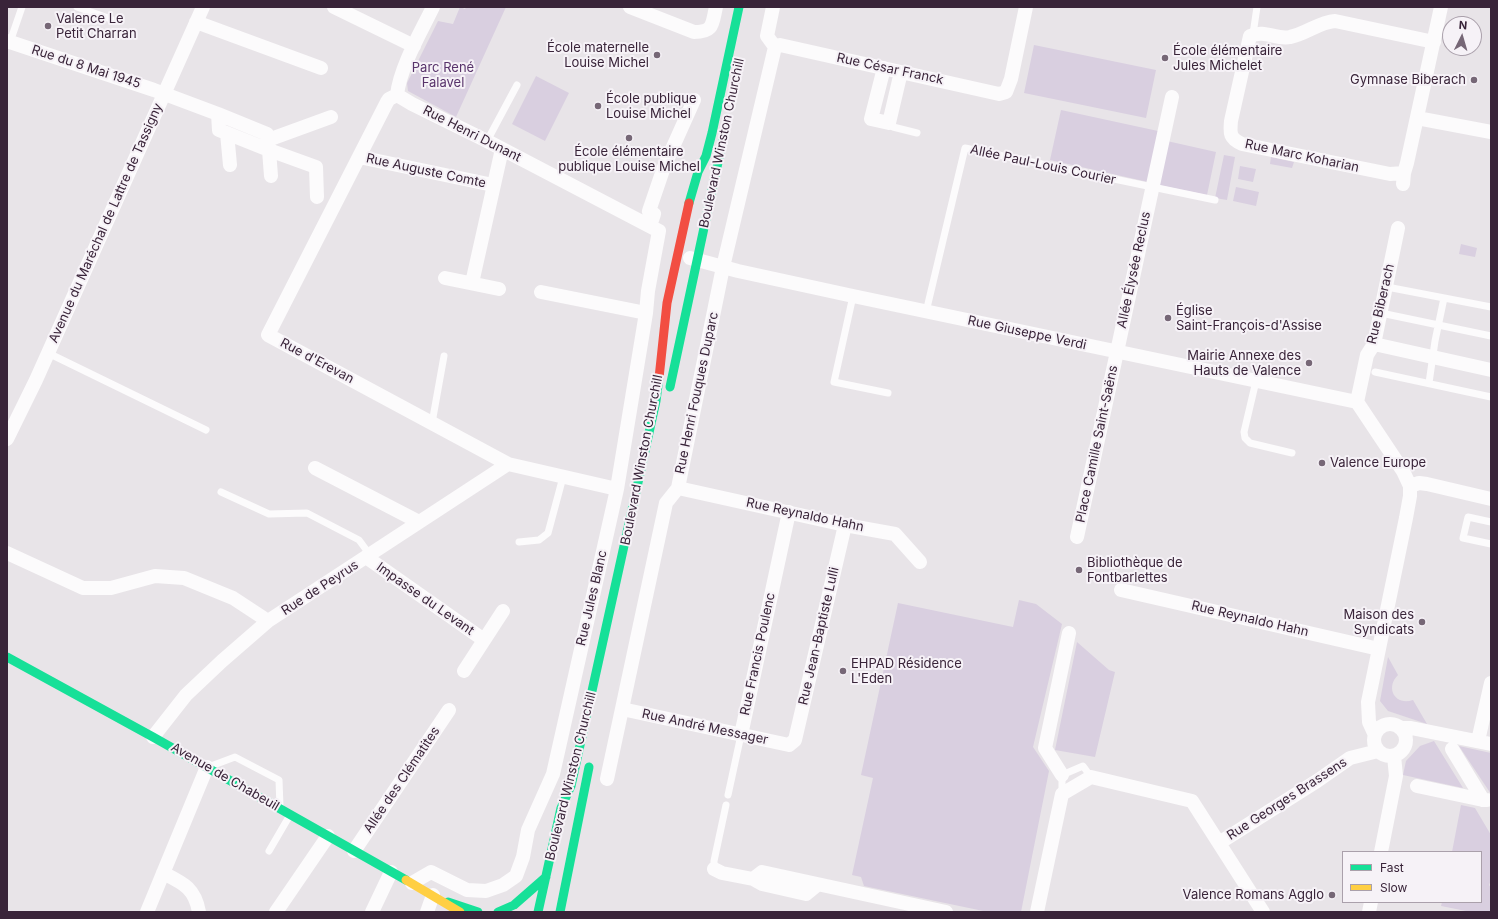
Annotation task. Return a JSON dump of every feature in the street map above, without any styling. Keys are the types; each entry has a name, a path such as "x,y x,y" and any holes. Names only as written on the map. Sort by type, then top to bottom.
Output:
{"main road":[{"name":"Boulevard Winston Churchill","path":"538,912 561,808 571,786 656,401 667,303 686,213 698,172 706,156 712,133 739,7"},
{"name":"Boulevard Winston Churchill","path":"668,397 726,128"},
{"name":"Avenue de Chabeuil","path":"7,657 207,767 412,883 460,912"},
{"name":"Boulevard Winston Churchill","path":"560,912 591,758"},
{"path":"570,905 571,860"},
{"path":"498,912 514,905 546,877"},
{"name":"Avenue de Chabeuil","path":"437,898 478,912"}],"street":[{"name":"Avenue du Maréchal de Lattre de Tassigny","path":"7,439 48,353 203,7"},
{"path":"334,7 410,44"},
{"path":"397,95 398,84 410,44 433,7"},
{"path":"630,7 694,32 704,32 711,27 716,7"},
{"path":"773,7 767,36 775,47"},
{"name":"Rue César Franck","path":"775,47 780,45 999,94 1006,92 1011,80 1026,7"},
{"path":"1441,7 1417,118 1491,132"},
{"path":"1253,34 1256,32 1289,37 1328,22 1335,21 1434,42"},
{"path":"196,22 321,68"},
{"name":"Rue Marc Koharian","path":"1253,34 1250,36 1231,121 1230,133 1235,141 1242,144 1404,178 1417,118"},
{"name":"Rue du 8 Mai 1945","path":"9,41 165,94 218,114 267,134 268,145"},
{"name":"Rue Henri Fouques Duparc","path":"607,779 666,503 678,488 723,267 775,47"},
{"path":"884,68 871,119 889,123 901,72"},
{"name":"Rue Henri Dunant","path":"397,95 632,216"},
{"name":"Rue d'Erevan","path":"397,95 389,99 268,335 508,464 617,489"},
{"name":"Allée Élysée Reclus","path":"1116,352 1172,96"},
{"path":"650,226 654,214 649,211 664,167 694,100"},
{"path":"218,114 219,130 227,134 268,145 316,167 317,197"},
{"path":"268,145 331,117"},
{"path":"227,134 230,165"},
{"path":"268,145 271,176"},
{"path":"472,283 502,149"},
{"name":"Rue Auguste Comte","path":"359,156 493,185"},
{"name":"Rue Jules Blanc","path":"412,883 431,872 467,890 486,891 503,885 516,876 523,857 530,825 552,774 617,489 646,314 648,291 660,231 632,216"},
{"name":"Rue Biberach","path":"1357,402 1367,355 1374,344 1398,228"},
{"name":"Rue Giuseppe Verdi","path":"677,254 723,267 852,296 1357,402"},
{"path":"445,278 499,289"},
{"path":"541,292 646,314"},
{"path":"1374,344 1491,370"},
{"name":"Place Camille Saint-Saëns","path":"1077,537 1116,352"},
{"path":"1357,402 1403,471 1410,486 1410,496 1406,518 1368,702 1369,722 1375,736 1375,746 1378,751 1383,755 1394,756 1400,753 1404,749 1406,743 1404,732 1379,718 1368,702"},
{"name":"Rue de Peyrus","path":"153,737 186,695 268,621 508,464"},
{"path":"315,468 419,522"},
{"path":"1410,486 1418,483 1427,484 1491,499"},
{"name":"Rue Reynaldo Hahn","path":"678,488 845,525 895,534 920,562"},
{"name":"Rue Francis Poulenc","path":"741,736 789,512"},
{"name":"Rue Jean-Baptiste Lulli","path":"788,744 795,740 845,525"},
{"path":"7,553 83,588 111,588 155,576 184,578 233,598 268,621"},
{"name":"Impasse du Levant","path":"368,556 484,640"},
{"name":"Rue Reynaldo Hahn","path":"1121,590 1380,648"},
{"name":"Impasse du Levant","path":"464,671 503,611"},
{"path":"1062,775 1045,748 1069,633"},
{"path":"1375,736 1382,727 1394,726 1484,743 1491,682"},
{"name":"Allée des Clématites","path":"354,851 449,710"},
{"name":"Rue André Messager","path":"622,710 741,736 788,744"},
{"path":"1406,743 1414,736 1429,732"},
{"path":"1452,749 1487,800"},
{"name":"Rue Georges Brassens","path":"1219,843 1317,781 1350,758 1378,751"},
{"path":"1381,851 1396,776 1394,756"},
{"path":"147,912 207,767"},
{"path":"1038,912 1062,794 1091,777 1192,801 1263,912"},
{"path":"1417,786 1487,800"},
{"path":"276,912 328,836"},
{"path":"714,870 753,879 762,872 946,912"},
{"path":"372,912 391,872"},
{"path":"163,873 184,884 193,893 199,912"},
{"path":"427,912 437,898"}],"lane":[{"path":"9,41 22,7"},
{"path":"77,7 111,19"},
{"path":"1253,34 1257,7"},
{"path":"487,141 517,85"},
{"path":"889,123 893,127 917,133"},
{"name":"Allée Paul-Louis Courier","path":"926,312 965,148 1215,200"},
{"path":"1387,286 1491,307"},
{"path":"852,296 834,382 888,393"},
{"path":"1429,383 1438,325 1444,298"},
{"path":"1381,313 1491,336"},
{"path":"48,353 206,430"},
{"path":"432,423 444,356"},
{"path":"1375,372 1491,397"},
{"path":"1256,381 1244,432 1246,438 1250,443 1292,453"},
{"path":"519,542 539,540 548,533 563,477"},
{"path":"221,492 269,514 307,513 359,540 368,556"},
{"path":"1491,522 1468,517 1463,538 1491,544"},
{"name":"Rue Francis Poulenc","path":"728,795 741,736"},
{"path":"207,767 235,757 279,780 280,809"},
{"path":"1062,794 1062,775 1083,766 1091,777"},
{"path":"714,870 714,861 726,806"},
{"path":"269,851 290,814"}],"green space":[{"name":"Parc René Falavel","path":"460,7 465,9 466,7 506,7 456,117 408,91 407,83 438,21 453,24"},
{"path":"1034,45 1156,70 1146,118 1024,93"},
{"path":"536,76 569,93 545,141 512,124"},
{"path":"1061,110 1158,131 1148,182 1050,160"},
{"path":"1167,141 1216,152 1207,195 1158,185"},
{"path":"1224,155 1235,157 1227,200 1215,198"},
{"path":"1271,157 1294,162 1292,168 1270,164"},
{"path":"1240,166 1256,169 1253,182 1238,179"},
{"path":"1236,187 1259,192 1256,206 1233,201"},
{"path":"1461,244 1477,248 1475,257 1459,254"},
{"path":"1019,600 1036,604 1062,624 1033,747 1049,771 1021,912 988,912 864,886 861,877 852,875 873,778 861,775 898,603 1013,627"},
{"path":"1077,642 1109,670 1115,672 1095,757 1055,750"},
{"path":"1388,657 1398,675 1392,685 1394,695 1401,700 1413,700 1427,724 1388,711 1380,701"},
{"path":"1434,741 1463,788 1403,775 1406,761 1420,746"},
{"path":"1459,746 1491,753 1491,794"},
{"path":"1461,805 1475,808 1491,835 1491,880 1489,885 1491,888 1491,912 1471,912 1441,906 1442,903 1482,903 1482,851 1452,851"}],"traffic: fast":[{"path":"689,203 698,172 706,156 712,133 739,7"},
{"path":"670,387 723,139"},
{"path":"538,912 561,808 571,786 656,401 659,378"},
{"path":"7,657 153,737 406,880"},
{"path":"560,912 589,767"},
{"path":"498,912 514,905 546,877"},
{"path":"448,902 478,912"}],"traffic: slow":[{"path":"406,880 460,912"}],"traffic: jam":[{"path":"659,378 667,303 689,203"}],"place":[{"name":"Valence Le Petit Charran","path":"48,26"},
{"name":"École maternelle Louise Michel","path":"657,55"},
{"name":"École élémentaire Jules Michelet","path":"1165,58"},
{"name":"Gymnase Biberach","path":"1474,80"},
{"name":"École publique Louise Michel","path":"598,106"},
{"name":"École élémentaire publique Louise Michel","path":"629,138"},
{"name":"Église Saint-François-d'Assise","path":"1168,318"},
{"name":"Mairie Annexe des Hauts de Valence","path":"1309,363"},
{"name":"Valence Europe","path":"1322,463"},
{"name":"Bibliothèque de Fontbarlettes","path":"1079,570"},
{"name":"Maison des Syndicats","path":"1422,622"},
{"name":"EHPAD Résidence L'Eden","path":"843,671"},
{"name":"Valence Romans Agglo","path":"1332,895"}]}
